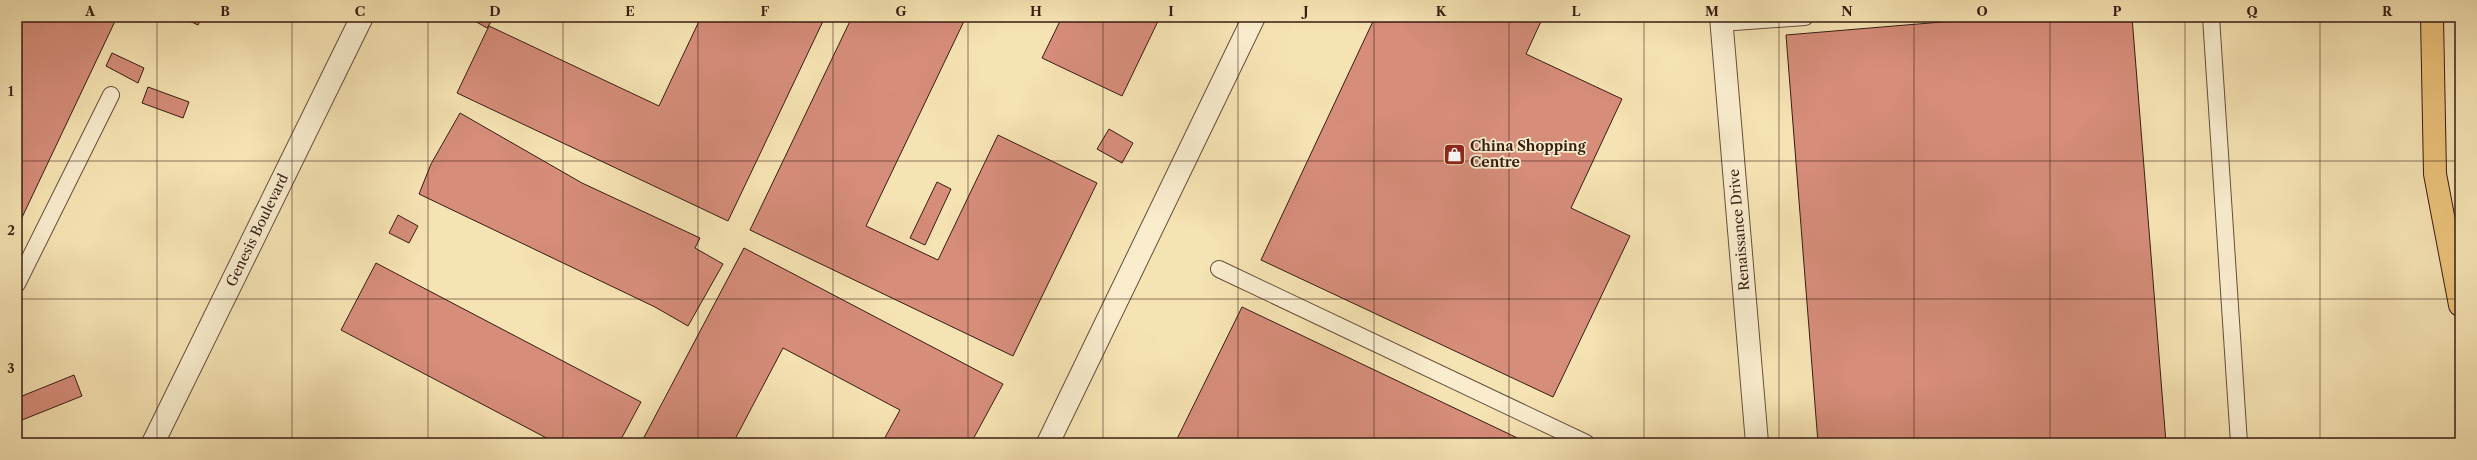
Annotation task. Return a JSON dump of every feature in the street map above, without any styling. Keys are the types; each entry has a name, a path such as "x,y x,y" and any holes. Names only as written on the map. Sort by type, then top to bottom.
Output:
{"highway":[{"path":"2432,17 2435,174 2460,306"}],"street":[{"name":"Genesis Boulevard","path":"153,443 362,17"},
{"path":"1048,443 1254,17"},
{"name":"Renaissance Drive","path":"1721,20 1757,443"}],"lane":[{"path":"1721,20 1805,17"},
{"path":"2211,17 2239,443"},
{"path":"17,284 111,95"},
{"path":"1219,269 1586,443"}],"building":[{"path":"17,17 117,17 17,228"},
{"path":"181,17 202,17 198,25"},
{"path":"475,17 494,17 487,28 473,20"},
{"path":"701,17 825,17 728,221 457,93 489,26 659,106"},
{"path":"852,17 966,17 866,226 938,260 998,135 1097,183 1013,356 750,230"},
{"path":"1062,17 1160,17 1122,96 1042,58"},
{"name":"China Shopping Centre","path":"1375,17 1543,17 1526,54 1622,99 1571,208 1630,236 1553,397 1261,260"},
{"path":"2002,17 2132,17 2166,443 1818,443 1786,35"},
{"path":"112,53 144,68 138,83 106,66"},
{"path":"148,87 189,102 183,118 142,103"},
{"path":"460,113 582,183 700,238 695,248 723,264 688,326 655,307 419,194 431,164"},
{"path":"1109,129 1133,143 1122,163 1097,149"},
{"path":"937,182 951,189 925,245 910,238"},
{"path":"398,215 418,226 409,243 389,233"},
{"path":"744,248 1003,384 971,443 882,443 900,410 783,348 733,443 641,443"},
{"path":"376,263 641,402 619,443 556,443 341,330"},
{"path":"1242,307 1528,443 1175,443"},
{"path":"74,375 82,396 17,422 17,398"}],"place":[{"name":"China Shopping Centre","path":"1454,154"}]}
